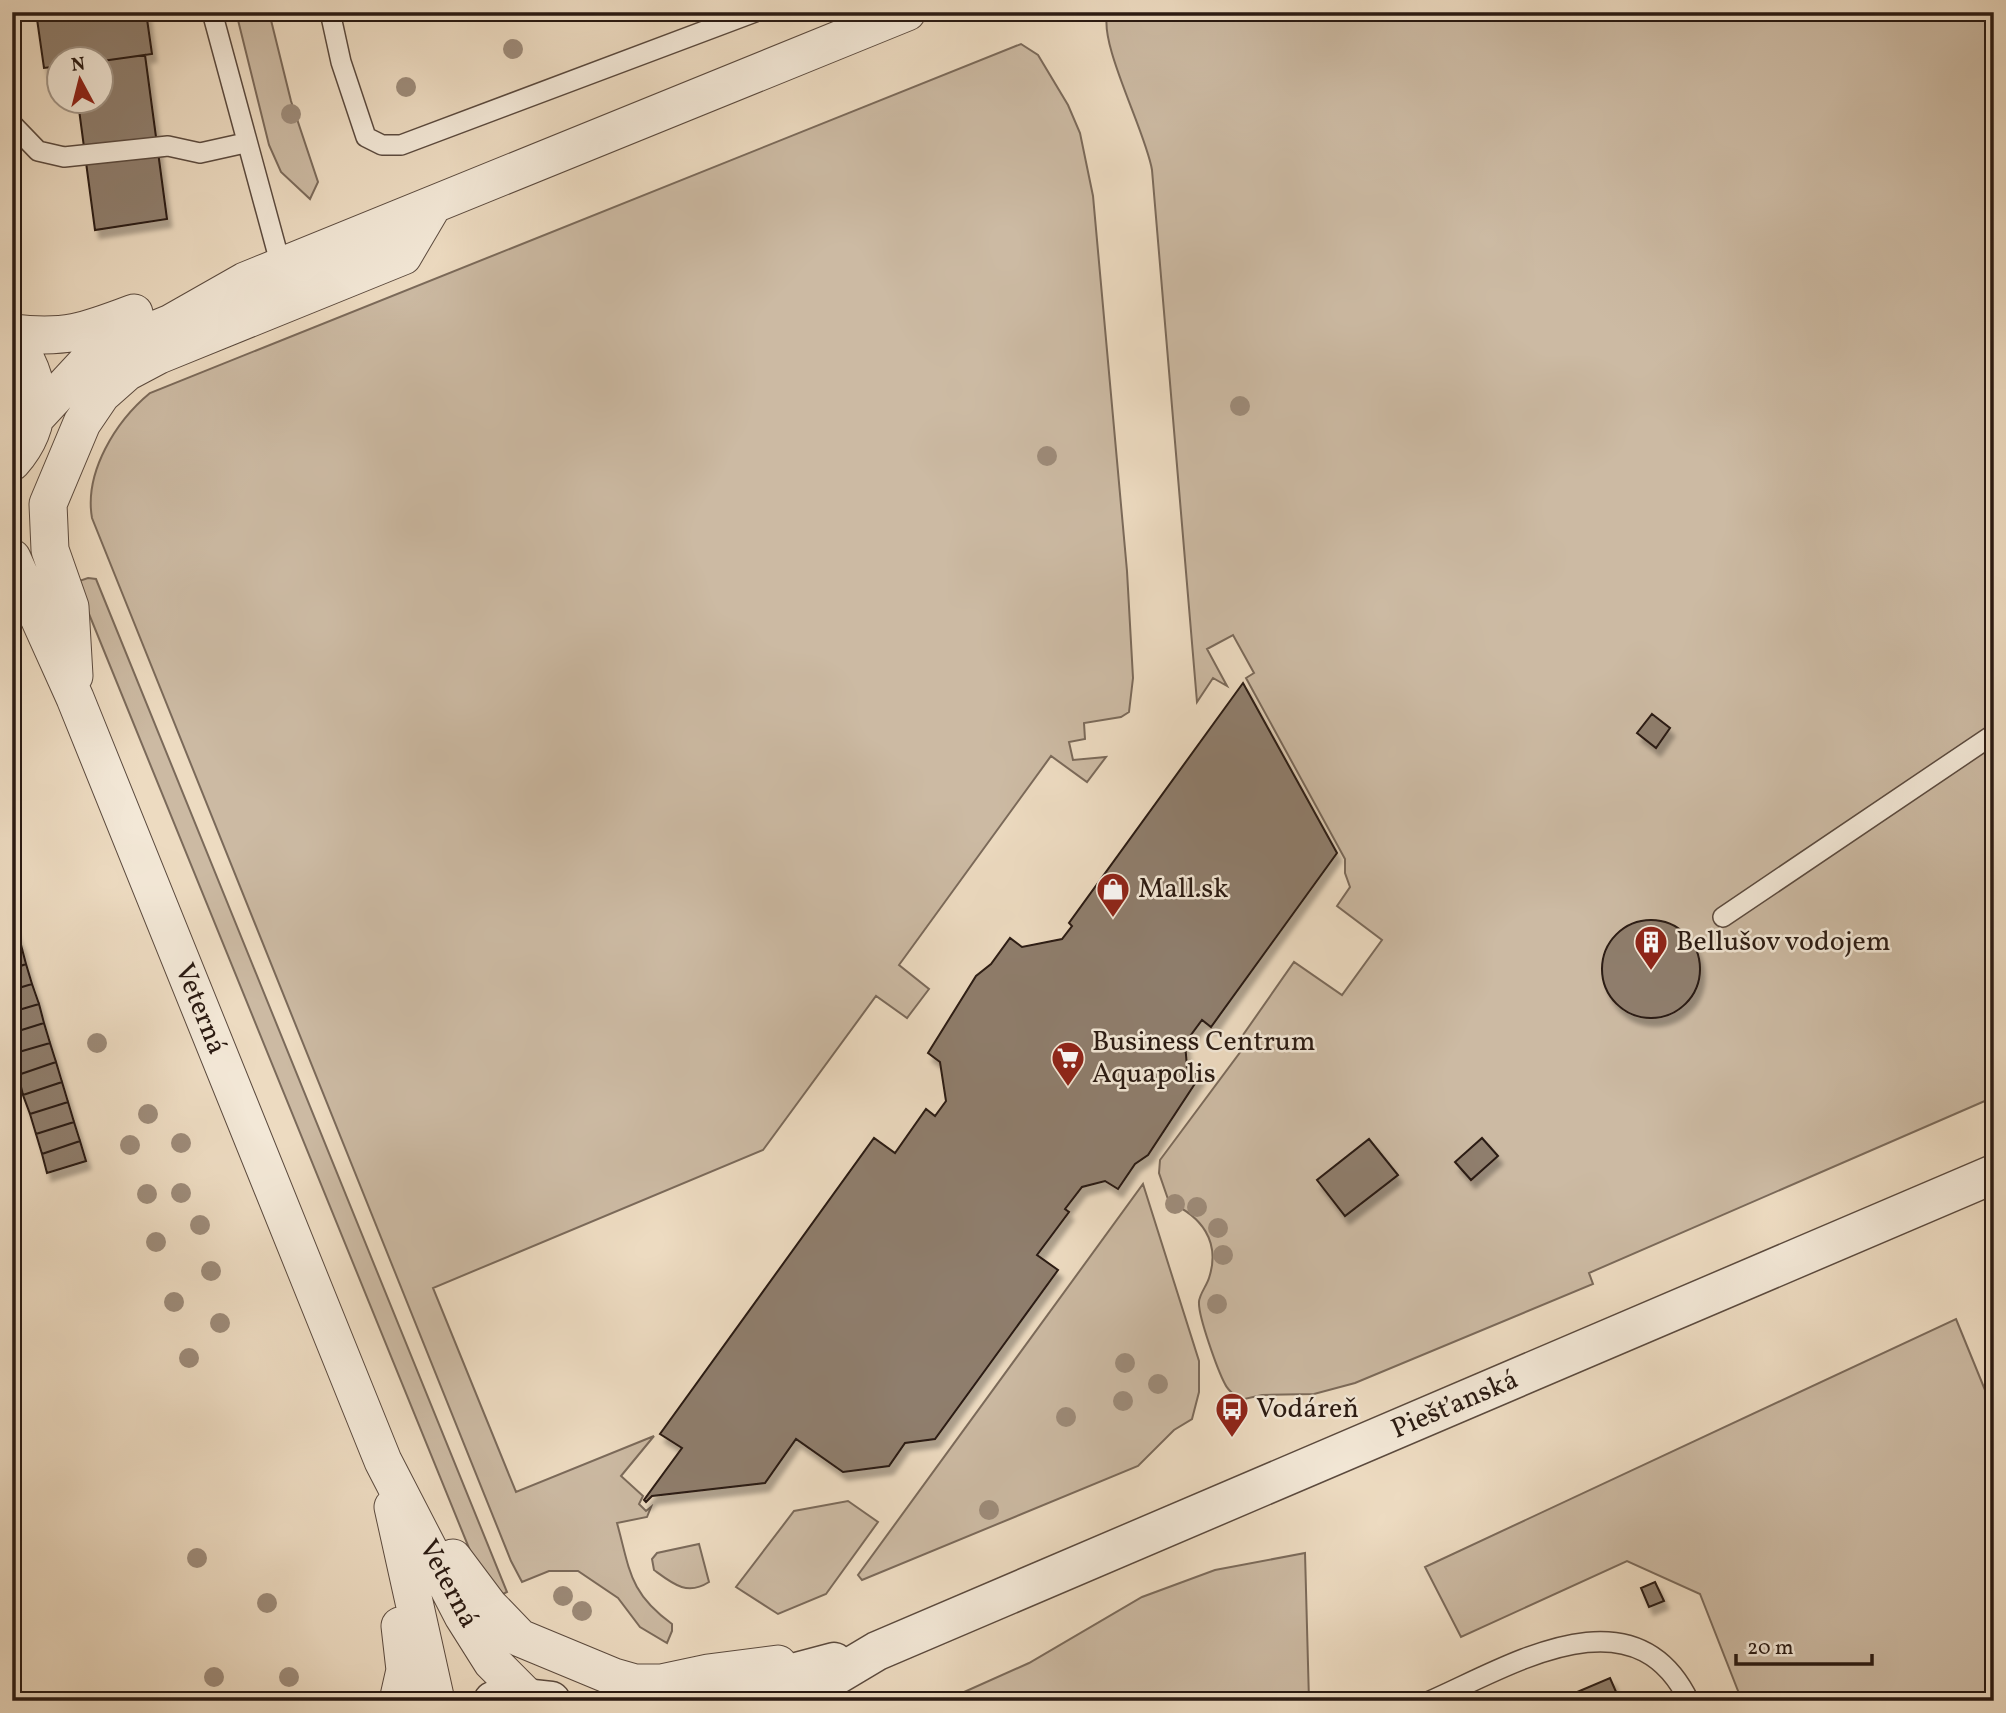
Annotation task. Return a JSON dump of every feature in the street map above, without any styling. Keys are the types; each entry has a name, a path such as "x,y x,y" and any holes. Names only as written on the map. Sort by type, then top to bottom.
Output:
{"street":[{"path":"12,462 27,441 36,417 88,361 105,350 171,323 245,281 907,12"},
{"path":"75,698 70,607 50,550 48,504 82,423 101,395 127,372 159,355 403,256 433,205"},
{"path":"12,333 50,337 74,335 160,302 245,281"},
{"path":"12,340 30,365 34,379 36,417"},
{"name":"Veterná","path":"12,558 75,698 383,1461 463,1616 492,1662 524,1700"},
{"name":"Piešťanská","path":"793,1701 877,1651 1994,1174"},
{"path":"383,1461 470,1581 505,1624 520,1638 559,1656 635,1683 660,1683 708,1673 877,1651"},
{"path":"383,1461 405,1670 398,1701"},
{"name":"Veterná","path":"383,1461 436,1701"},
{"path":"812,1701 877,1651"},
{"name":"Piešťanská","path":"687,1701 877,1651"}],"lane":[{"path":"212,12 245,143 281,266"},
{"path":"330,12 341,62 366,137 382,145 401,145 755,12"},
{"path":"12,124 38,151 64,157 168,146 200,153 245,143"},
{"path":"1723,917 1994,734"},
{"path":"1430,1701 1553,1646 1582,1640 1612,1642 1643,1651 1666,1666 1689,1701"}],"shaded area":[{"path":"236,12 269,12 291,101 318,182 310,199 281,172 269,145"},
{"path":"1108,12 1994,12 1994,1097 1589,1273 1593,1284 1355,1383 1314,1394 1262,1395 1240,1400 1228,1389 1213,1356 1200,1309 1199,1299 1212,1265 1210,1241 1199,1222 1169,1202 1159,1173 1160,1160 1241,1051 1236,1045 1294,962 1342,995 1382,940 1337,906 1350,887 1345,873 1345,859 1246,678 1254,673 1233,635 1207,649 1227,686 1213,678 1197,702 1152,170 1109,44 1106,26"},
{"path":"1021,44 1038,55 1068,105 1080,133 1093,196 1127,571 1133,678 1129,712 1121,717 1084,723 1085,739 1069,742 1073,760 1106,757 1087,782 1051,756 899,965 929,989 907,1018 876,996 763,1150 433,1288 516,1492 654,1436 621,1476 643,1496 639,1504 646,1511 651,1507 647,1517 617,1523 633,1580 647,1602 672,1624 667,1643 640,1627 618,1598 578,1571 549,1571 522,1582 511,1561 92,518 93,483 105,449 115,433 125,418 150,393"},
{"path":"88,578 96,579 507,1592 493,1599 471,1553 76,582"},
{"path":"1143,1184 1199,1361 1199,1392 1192,1419 1174,1430 1138,1466 862,1580 858,1575"},
{"path":"1956,1319 1994,1412 1994,1701 1742,1701 1700,1594 1627,1561 1461,1637 1425,1567"},
{"path":"848,1501 878,1522 826,1594 778,1614 736,1587 794,1511"},
{"path":"699,1544 709,1582 687,1588 674,1584 654,1570 652,1559 657,1553"},
{"path":"1305,1553 1309,1701 944,1701 1029,1663 1142,1597 1215,1570"}],"building":[{"path":"36,12 146,12 152,54 116,59 116,46 46,46 44,68"},
{"path":"145,55 167,219 95,230 80,116 116,116 116,59"},
{"name":"Business Centrum Aquapolis","path":"1243,683 1337,853 1211,1027 1202,1020 1185,1043 1187,1067 1200,1076 1148,1155 1135,1164 1118,1189 1105,1181 1082,1187 1065,1209 1069,1212 1037,1255 1058,1270 935,1439 905,1443 889,1466 843,1472 796,1439 765,1483 652,1496 646,1502 644,1500 682,1448 660,1434 874,1138 895,1153 926,1109 935,1116 946,1101 940,1062 928,1053 976,976 991,964 1010,938 1022,947 1062,939 1072,926 1069,923"},
{"path":"1652,714 1670,728 1656,748 1637,733"},
{"name":"Bellušov vodojem","path":"1651,920 1670,924 1685,935 1696,950 1700,969 1696,988 1685,1003 1670,1014 1651,1018 1632,1014 1617,1003 1606,988 1602,969 1606,950 1617,935 1632,924"},
{"path":"12,925 21,945 12,947"},
{"path":"21,945 26,964 12,969 12,947"},
{"path":"26,964 32,984 12,990 12,969"},
{"path":"32,984 39,1004 12,1012 12,990"},
{"path":"39,1004 44,1023 12,1033 12,1012"},
{"path":"44,1023 50,1043 12,1054 12,1033"},
{"path":"50,1043 56,1062 18,1075 12,1054"},
{"path":"56,1062 62,1082 23,1095 18,1075"},
{"path":"62,1082 68,1102 30,1114 23,1095"},
{"path":"68,1102 74,1122 36,1134 30,1114"},
{"path":"74,1122 80,1141 42,1154 36,1134"},
{"path":"1482,1138 1498,1156 1471,1180 1455,1162"},
{"path":"1369,1139 1398,1175 1345,1216 1317,1180"},
{"path":"80,1141 86,1161 47,1173 42,1154"},
{"path":"1655,1582 1664,1601 1649,1607 1641,1588"},
{"path":"1610,1678 1620,1701 1556,1701"}],"place":[{"name":"Mall.sk","path":"1113,919"},
{"name":"Bellušov vodojem","path":"1651,972"},
{"name":"Business Centrum Aquapolis","path":"1068,1088"},
{"name":"Vodáreň","path":"1232,1439"}]}
